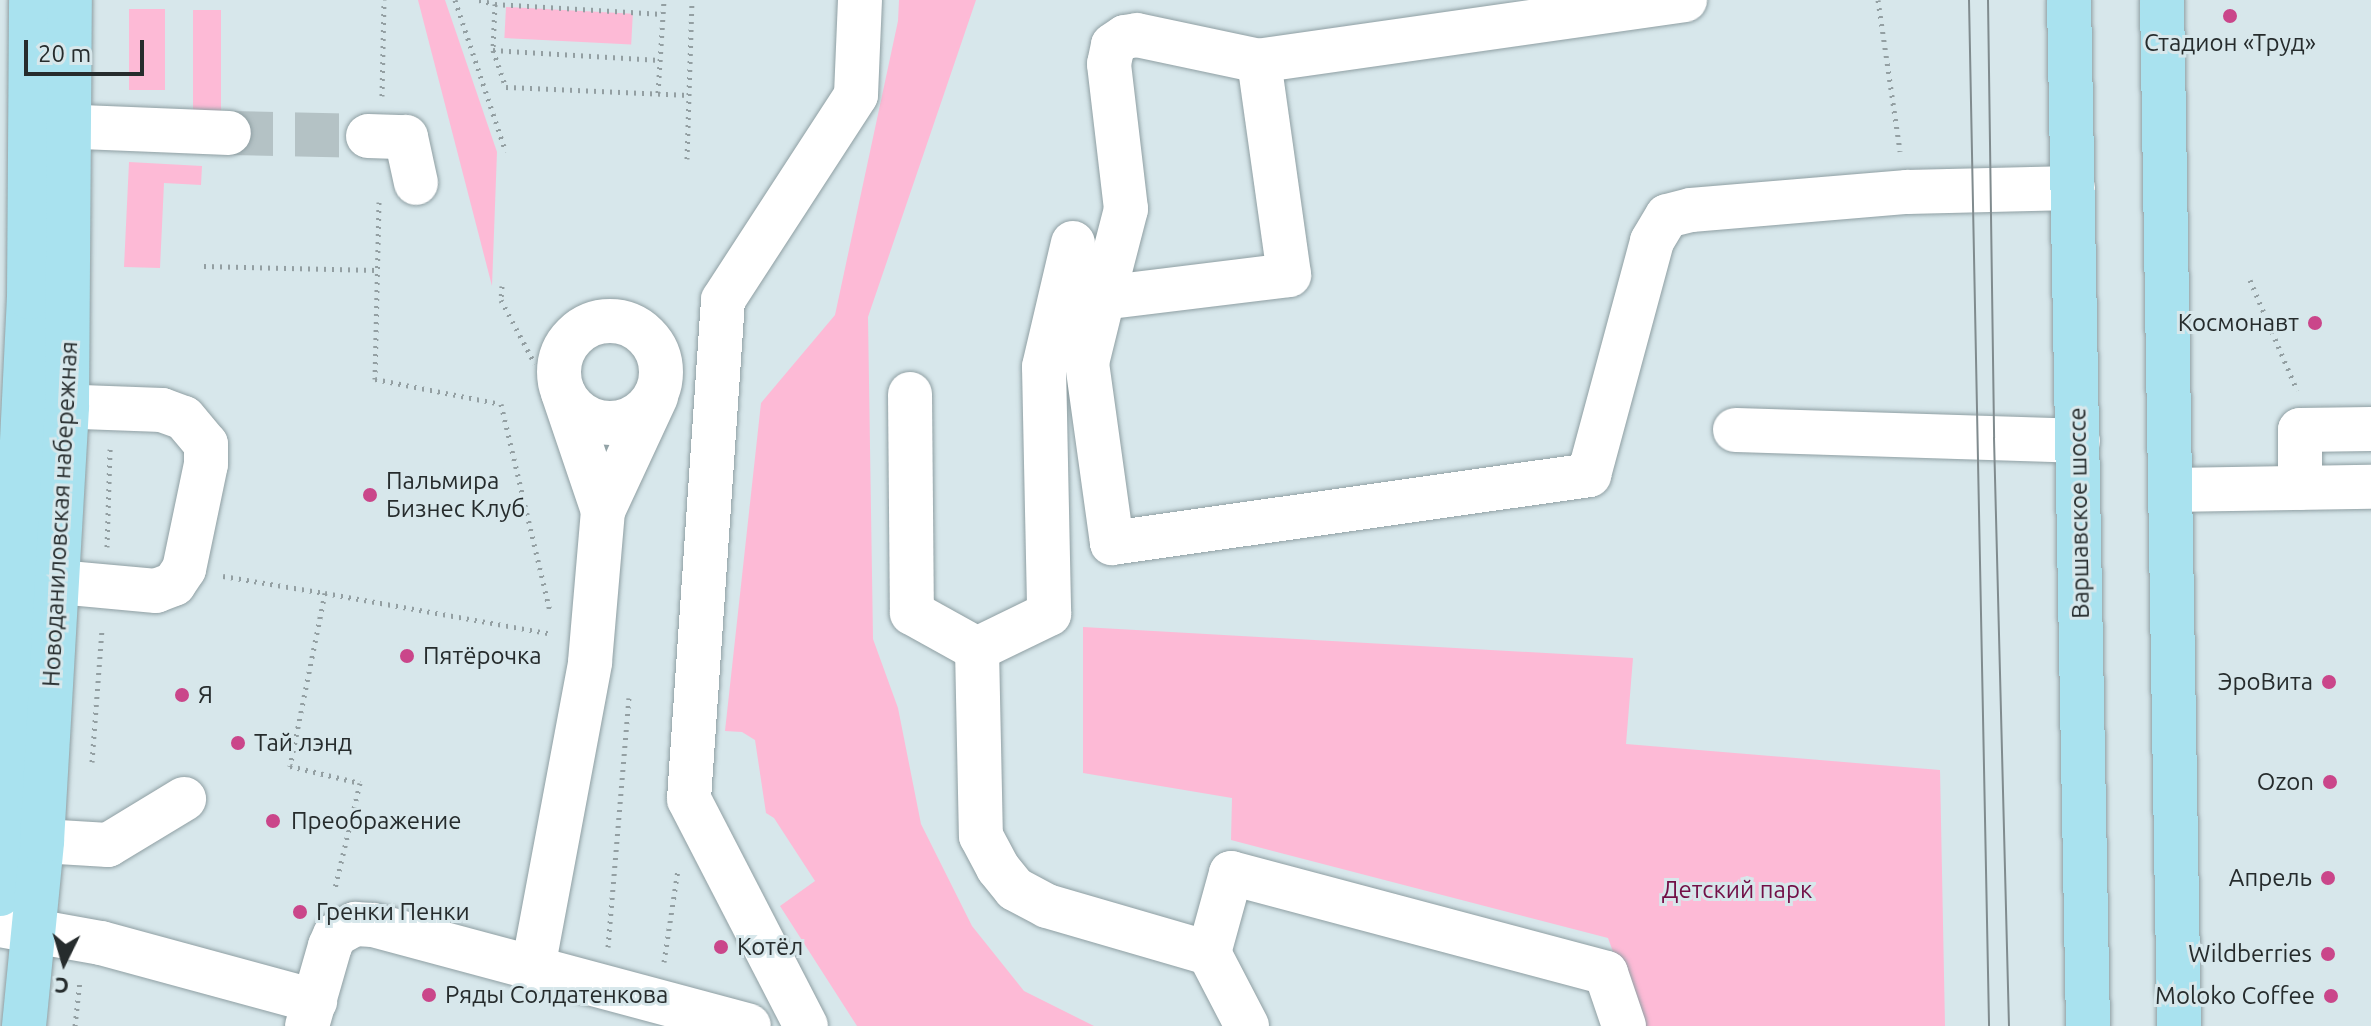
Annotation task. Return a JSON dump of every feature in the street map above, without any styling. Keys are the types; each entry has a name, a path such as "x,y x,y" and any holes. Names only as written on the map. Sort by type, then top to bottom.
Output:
{"main road":[{"name":"Новоданиловская набережная","path":"0,894 46,405 49,125 31,0"},
{"name":"Новоданиловская набережная","path":"49,125 70,0"},
{"name":"Варшавское шоссе","path":"2069,0 2088,1026"},
{"path":"2162,0 2179,1026"},
{"name":"Новоданиловская набережная","path":"24,1026 17,928 42,841 59,582 46,405"}],"lane":[{"path":"806,1026 689,799 723,300 856,95 860,0"},
{"path":"1685,0 1259,61 1137,35 1125,37 1113,45 1109,64 1126,209 1087,363 1112,543 1589,475 1652,241 1667,216 1691,210 1907,192 2073,188"},
{"path":"1103,298 1289,275 1259,61"},
{"path":"49,125 229,133"},
{"path":"374,136 406,137 416,183"},
{"path":"977,649 1049,614 1044,367 1073,243"},
{"path":"533,968 590,662 603,511 657,396 662,374 658,351 644,333 623,322 600,321 579,330 564,348 558,371 603,511"},
{"path":"563,393 576,412 597,423 621,423 642,414 657,396"},
{"path":"910,394 912,613 977,649"},
{"path":"46,405 162,410 184,418 206,444 206,464 184,569 174,584 156,591 59,582"},
{"path":"2300,488 2300,430 2371,429"},
{"path":"1735,430 2078,441"},
{"path":"2170,490 2371,487"},
{"path":"977,649 981,836 998,868 1015,889 1047,906 1209,953"},
{"path":"42,841 108,845 184,799"},
{"path":"1247,1026 1209,953 1231,873 1606,973 1624,1026"},
{"path":"17,928 101,943 311,1013 335,935 355,924 373,925 749,1026"}],"path":[{"path":"384,0 374,136 377,270 375,379 501,404 555,635 552,650"},
{"path":"455,0 506,152"},
{"path":"479,0 495,4 663,14"},
{"path":"658,93 664,0"},
{"path":"687,159 692,0"},
{"path":"1878,0 1907,192"},
{"path":"495,4 493,50 506,87 689,95"},
{"path":"493,50 660,60"},
{"path":"204,266 377,270"},
{"path":"2250,280 2299,393 2300,430"},
{"path":"184,569 555,635"},
{"path":"325,593 290,766 360,783 337,880"},
{"path":"663,964 689,799"},
{"path":"608,943 618,840"}],"green space":[{"path":"418,0 445,0 497,152 492,286"},
{"path":"899,0 976,0 868,317 873,639 898,708 921,824 972,926 1024,991 1094,1026 857,1026 780,906 815,881 774,818 766,813 755,740 742,732 725,731 761,403 835,315 898,21"},
{"path":"506,7 633,14 631,45 504,38"},
{"path":"129,9 165,9 165,90 129,90"},
{"path":"193,10 221,10 221,121 193,121"},
{"path":"129,162 202,166 201,185 164,183 160,268 124,267"},
{"name":"Детский парк","path":"1083,627 1633,658 1626,744 1940,770 1945,1026 1640,1026 1608,938 1231,840 1232,798 1083,773"}],"tunnel":[{"path":"229,133 368,136"}],"tram line":[{"path":"1969,0 1989,1026"},
{"path":"1988,0 1994,438 2009,1026"}],"place":[{"name":"Стадион «Труд»","path":"2230,16"},
{"name":"Космонавт","path":"2315,323"},
{"name":"Пальмира Бизнес Клуб","path":"370,495"},
{"name":"Пятёрочка","path":"407,656"},
{"name":"ЭроВита","path":"2329,682"},
{"name":"Я","path":"182,695"},
{"name":"Тай лэнд","path":"238,743"},
{"name":"Ozon","path":"2330,782"},
{"name":"Преображение","path":"273,821"},
{"name":"Апрель","path":"2328,878"},
{"name":"Гренки Пенки","path":"300,912"},
{"name":"Котёл","path":"721,947"},
{"name":"Wildberries","path":"2328,954"},
{"name":"Ряды Солдатенкова","path":"429,995"},
{"name":"Moloko Coffee","path":"2331,996"}]}
